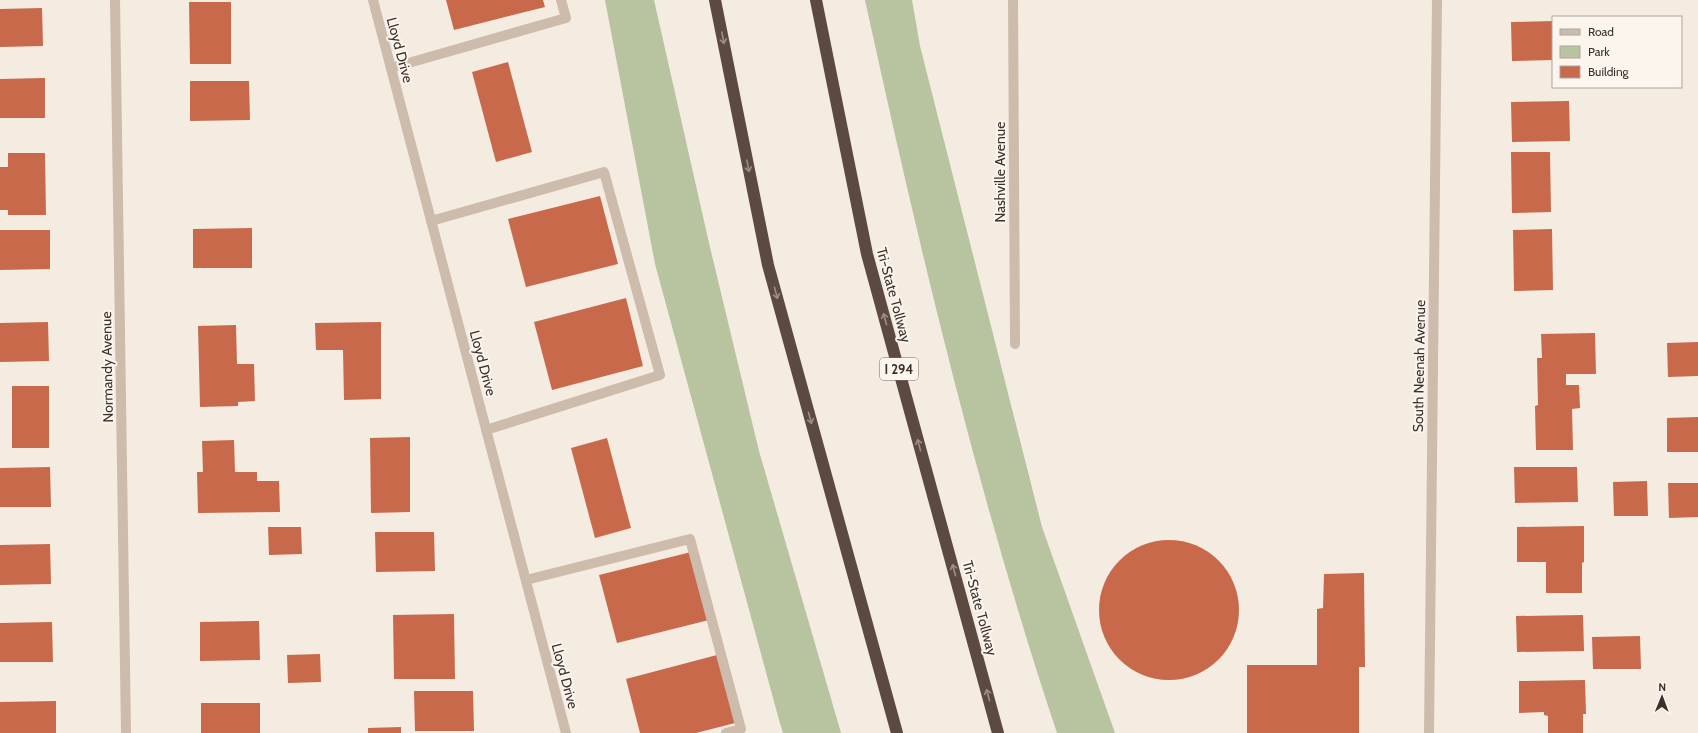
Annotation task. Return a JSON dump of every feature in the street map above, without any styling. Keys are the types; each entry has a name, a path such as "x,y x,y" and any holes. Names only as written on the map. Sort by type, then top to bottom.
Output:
{"highway":[{"path":"715,0 768,265 897,733"},
{"name":"Tri-State Tollway","path":"816,0 867,254 998,733"}],"street":[{"name":"Normandy Avenue","path":"115,0 126,733"},
{"name":"Lloyd Drive","path":"372,0 566,733"},
{"path":"391,68 566,18 561,0"},
{"name":"Nashville Avenue","path":"1013,0 1015,344"},
{"name":"South Neenah Avenue","path":"1429,733 1437,0"},
{"path":"430,221 604,172 660,375 486,430"},
{"path":"526,580 690,540 740,729 726,733"}],"green space":[{"path":"605,0 654,0 709,243 759,451 841,733 783,733 655,264"},
{"path":"865,0 912,0 920,46 1042,527 1115,733 1057,733 1028,643 975,461 928,277"}],"building":[{"path":"446,0 543,0 545,7 454,30"},
{"path":"189,2 231,2 231,64 190,64"},
{"path":"42,8 43,46 0,47 0,9"},
{"path":"1552,21 1552,60 1512,61 1511,22"},
{"path":"508,62 532,152 496,162 472,72"},
{"path":"45,78 45,118 0,118 0,79"},
{"path":"190,81 249,81 250,120 190,121"},
{"path":"1569,101 1570,141 1512,142 1511,102"},
{"path":"1511,152 1550,152 1551,212 1512,213"},
{"path":"8,153 45,153 46,215 8,215 8,210 0,210 0,167 8,167"},
{"path":"600,196 618,264 526,287 508,219"},
{"path":"252,228 252,268 193,268 193,229"},
{"path":"1552,229 1553,290 1514,291 1513,230"},
{"path":"0,230 50,230 50,269 0,270"},
{"path":"626,298 643,366 552,390 534,322"},
{"path":"48,322 49,361 0,362 0,323"},
{"path":"381,322 381,399 344,400 343,350 316,350 315,323"},
{"path":"236,325 237,364 254,364 255,401 238,402 238,406 200,407 198,326"},
{"path":"1595,333 1596,374 1566,374 1566,385 1579,385 1580,408 1572,409 1573,450 1536,450 1535,406 1538,405 1537,358 1542,358 1541,334"},
{"path":"1698,342 1698,376 1668,377 1667,343"},
{"path":"12,386 49,386 49,448 12,448"},
{"path":"1698,417 1698,452 1667,452 1667,418"},
{"path":"410,437 410,512 371,513 370,438"},
{"path":"607,438 631,528 595,538 571,448"},
{"path":"234,440 235,472 257,472 257,481 279,481 280,512 198,513 197,472 203,472 202,441"},
{"path":"50,467 51,507 0,507 0,468"},
{"path":"1514,467 1577,467 1578,502 1515,503"},
{"path":"1647,481 1648,516 1614,516 1613,482"},
{"path":"1668,483 1698,483 1698,517 1669,518"},
{"path":"1584,526 1582,593 1546,593 1546,562 1517,562 1517,527"},
{"path":"268,527 301,527 302,554 269,555"},
{"path":"375,532 434,532 435,571 376,572"},
{"path":"1169,540 1189,543 1196,546 1208,552 1223,566 1236,590 1239,610 1236,630 1233,637 1227,649 1213,664 1189,677 1169,680 1149,677 1142,674 1130,668 1115,654 1102,630 1099,610 1102,590 1105,583 1111,571 1125,556 1149,543"},
{"path":"50,544 51,584 0,585 0,545"},
{"path":"691,552 709,620 617,643 599,575"},
{"path":"1364,573 1365,667 1359,667 1359,733 1247,733 1247,665 1317,665 1317,609 1323,608 1324,574"},
{"path":"454,614 455,679 394,679 393,615"},
{"path":"1583,615 1584,651 1517,652 1516,616"},
{"path":"259,621 260,660 200,661 200,622"},
{"path":"52,622 53,662 0,662 0,623"},
{"path":"1640,636 1641,669 1593,669 1592,637"},
{"path":"320,654 321,682 288,683 287,655"},
{"path":"717,655 735,723 696,733 640,733 626,679"},
{"path":"1585,680 1586,714 1583,714 1583,733 1548,733 1548,716 1544,715 1544,712 1519,713 1519,681"},
{"path":"414,691 473,691 474,731 415,731"},
{"path":"56,701 56,733 0,733 0,702"},
{"path":"201,703 260,703 260,733 201,733"},
{"path":"401,727 401,733 368,733 368,728"}]}
